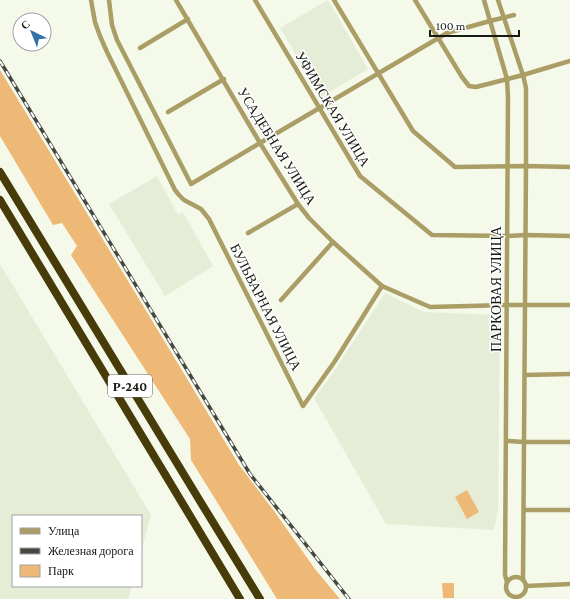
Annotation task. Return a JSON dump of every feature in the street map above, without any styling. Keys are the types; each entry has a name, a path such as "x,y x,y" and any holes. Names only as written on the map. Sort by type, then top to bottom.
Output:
{"highway":[{"name":"Р-240","path":"0,172 260,599"},
{"name":"Р-240","path":"0,200 240,599"}],"street":[{"name":"БУЛЬВАРНАЯ УЛИЦА","path":"91,0 95,22 107,52 176,190 184,200 201,209 209,219 303,406 335,361 382,286"},
{"path":"110,0 112,25 117,40 191,184 447,33 514,15"},
{"name":"УСАДЕБНАЯ УЛИЦА","path":"176,0 224,79 260,143 298,204 309,218 333,242 382,286 430,307 570,305"},
{"name":"УФИМСКАЯ УЛИЦА","path":"255,0 360,176 432,235 570,236"},
{"path":"334,0 413,131 455,167 570,167"},
{"path":"415,0 469,86 476,86 507,79 570,61"},
{"name":"ПАРКОВАЯ УЛИЦА","path":"484,0 507,79 508,97 506,441 507,582"},
{"path":"498,0 526,88 523,580 526,588 519,598 508,593 506,588 507,582 515,577 523,580"},
{"path":"140,48 188,20"},
{"path":"168,112 224,79"},
{"path":"248,233 298,204"},
{"path":"281,300 333,242"},
{"path":"525,375 570,374"},
{"path":"506,441 570,442"},
{"path":"524,510 570,510"},
{"path":"526,586 570,584"}],"shaded area":[{"path":"328,0 368,69 321,97 280,28"},
{"path":"157,176 178,215 183,212 213,266 165,296 109,204"},
{"path":"0,264 151,515 142,548 142,515 12,515 12,587 132,587 128,599 0,599"},
{"path":"385,293 424,312 500,315 498,510 494,530 386,524 314,398 329,379"}],"green space":[{"path":"0,70 239,465 315,569 340,599 277,599 191,460 190,439 71,255 77,246 62,223 53,225 0,136"},
{"path":"467,490 479,512 467,519 455,497"},
{"path":"442,583 454,583 454,598 443,598"}],"railway":[{"path":"0,61 250,474 349,599"}]}
